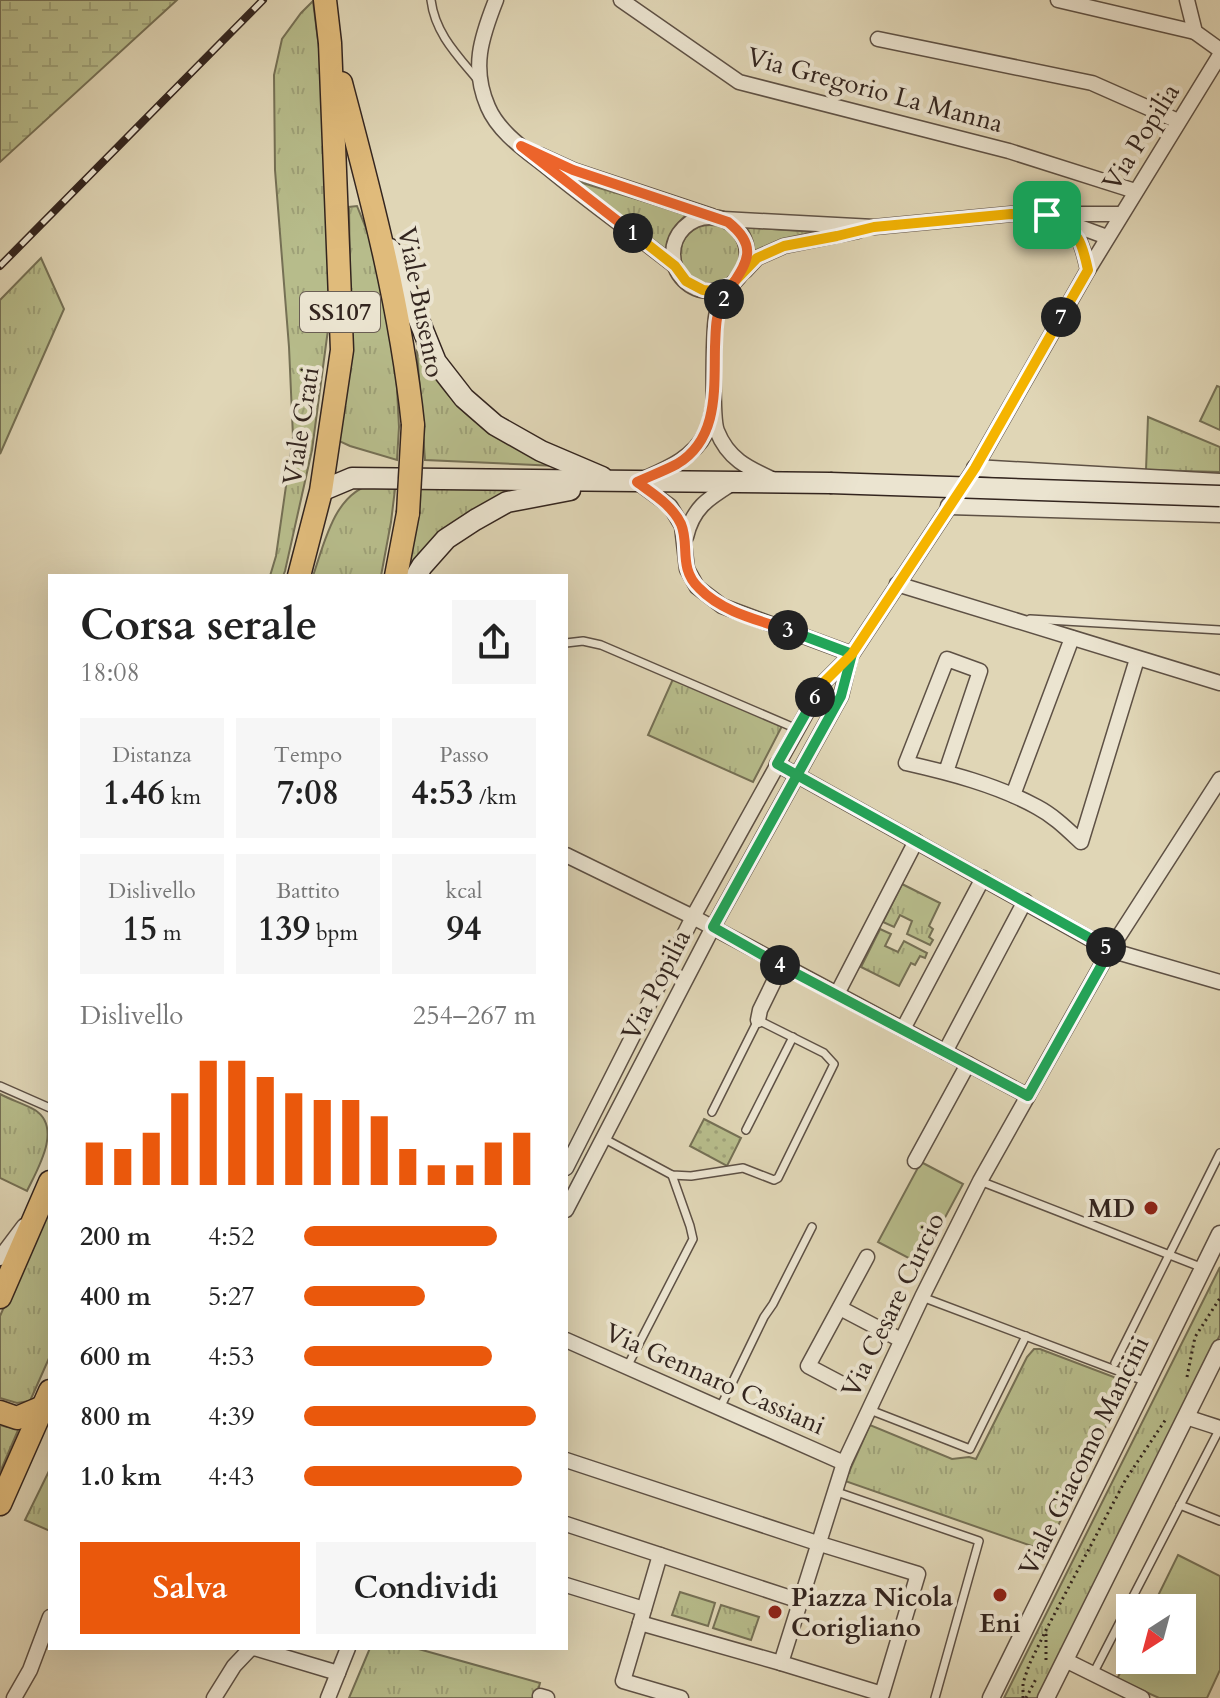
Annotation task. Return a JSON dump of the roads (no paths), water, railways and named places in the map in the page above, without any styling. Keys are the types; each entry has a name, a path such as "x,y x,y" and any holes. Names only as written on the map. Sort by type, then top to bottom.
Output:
{"main road":[{"name":"SS107","path":"325,0 330,43"},
{"name":"Viale Busento","path":"330,43 374,208 407,369 413,425 408,513 396,574"},
{"name":"Viale Crati","path":"300,574 321,491 342,350 330,43"},
{"path":"374,208 436,362 464,398 495,425 530,445 614,481"},
{"path":"321,491 352,478 830,483 1220,496"},
{"path":"417,574 446,539 507,502 614,481"},
{"path":"0,1297 48,1187"},
{"path":"0,1412 17,1418 46,1399"},
{"path":"0,1504 46,1399"}],"street":[{"path":"496,0 478,55 481,84 489,109 506,134 675,266 686,281 703,290 713,291 736,280 757,258 784,246 874,227 1011,214 1121,214"},
{"name":"Via Gregorio La Manna","path":"621,0 739,82 1009,151 1135,191"},
{"path":"1058,0 1195,32 1220,52"},
{"path":"1187,0 1195,32"},
{"path":"878,39 1092,83 1178,121"},
{"name":"Via Popilia","path":"568,1164 693,917 823,683 852,654 975,468 1107,237 1135,191 1160,163 1178,121 1220,52"},
{"path":"521,146 573,170 717,217 738,229 745,240 746,264 717,313 713,408 716,430 742,465 780,483"},
{"path":"1047,215 1107,237"},
{"path":"1047,215 1074,232 1082,242 1088,270"},
{"path":"675,266 673,253 682,230 692,222 717,217 874,227"},
{"path":"703,290 717,313"},
{"path":"713,408 707,431 696,448 678,463 637,482 670,506 682,526 687,569 697,587 722,606 852,654"},
{"path":"975,468 1220,482"},
{"path":"684,549 689,524 700,507 709,497 735,482"},
{"path":"949,506 1220,514"},
{"path":"897,584 1220,683"},
{"path":"1013,795 1072,638"},
{"name":"Via Popilia","path":"568,1206 713,927 841,696 852,654"},
{"path":"946,772 980,671 947,659 906,763 946,772 1013,795 1059,821 1081,842 1137,659"},
{"path":"777,764 1110,950 1220,982"},
{"name":"Via Cesare Curcio","path":"817,1543 844,1463 980,1181 1110,950 1220,779"},
{"path":"837,994 916,841"},
{"path":"568,856 713,927 1028,1096"},
{"path":"903,1029 983,878"},
{"path":"945,1052 1025,901"},
{"path":"758,1020 782,965"},
{"path":"915,1161 968,1064"},
{"path":"0,1258 41,1204"},
{"name":"Viale Giacomo Mancini","path":"991,1698 1220,1234"},
{"path":"844,1385 808,1366 867,1257"},
{"path":"840,1308 901,1340"},
{"name":"Via Gennaro Cassiani","path":"568,1341 844,1463"},
{"path":"1046,1698 1220,1348"},
{"path":"1186,1417 1220,1428"},
{"path":"568,1461 918,1574 882,1694 642,1616 568,1586"},
{"path":"568,1525 800,1601"},
{"path":"781,1663 817,1543"},
{"path":"660,1555 623,1681 681,1698"},
{"path":"14,1698 30,1670 48,1622"},
{"path":"214,1698 234,1666 250,1650"},
{"path":"259,1650 338,1673"},
{"path":"328,1698 347,1650"},
{"path":"1065,1660 1142,1698"}],"lane":[{"path":"431,0 432,12 446,43 481,84"},
{"path":"1011,618 1220,630"},
{"path":"568,643 583,641 601,645 797,729"},
{"path":"603,1138 672,1175 691,1176 743,1168 770,1180 778,1178 834,1064 824,1053 758,1020 712,1112"},
{"path":"746,1130 793,1037"},
{"path":"0,1086 48,1107"},
{"path":"1115,1363 1220,1153"},
{"path":"627,1367 693,1239 672,1175"},
{"path":"980,1181 1203,1268"},
{"path":"720,1408 812,1227"},
{"path":"922,1297 1147,1382"},
{"path":"869,1410 970,1449 1026,1336"},
{"path":"1093,1674 1220,1428"},
{"path":"834,1491 979,1541 935,1698"},
{"path":"1180,1505 1220,1521"}],"railway":[{"path":"0,266 263,0"}],"place":[{"name":"MD","path":"1151,1208"},
{"name":"Eni","path":"1000,1595"},
{"name":"Piazza Nicola Corigliano","path":"775,1612"}]}
